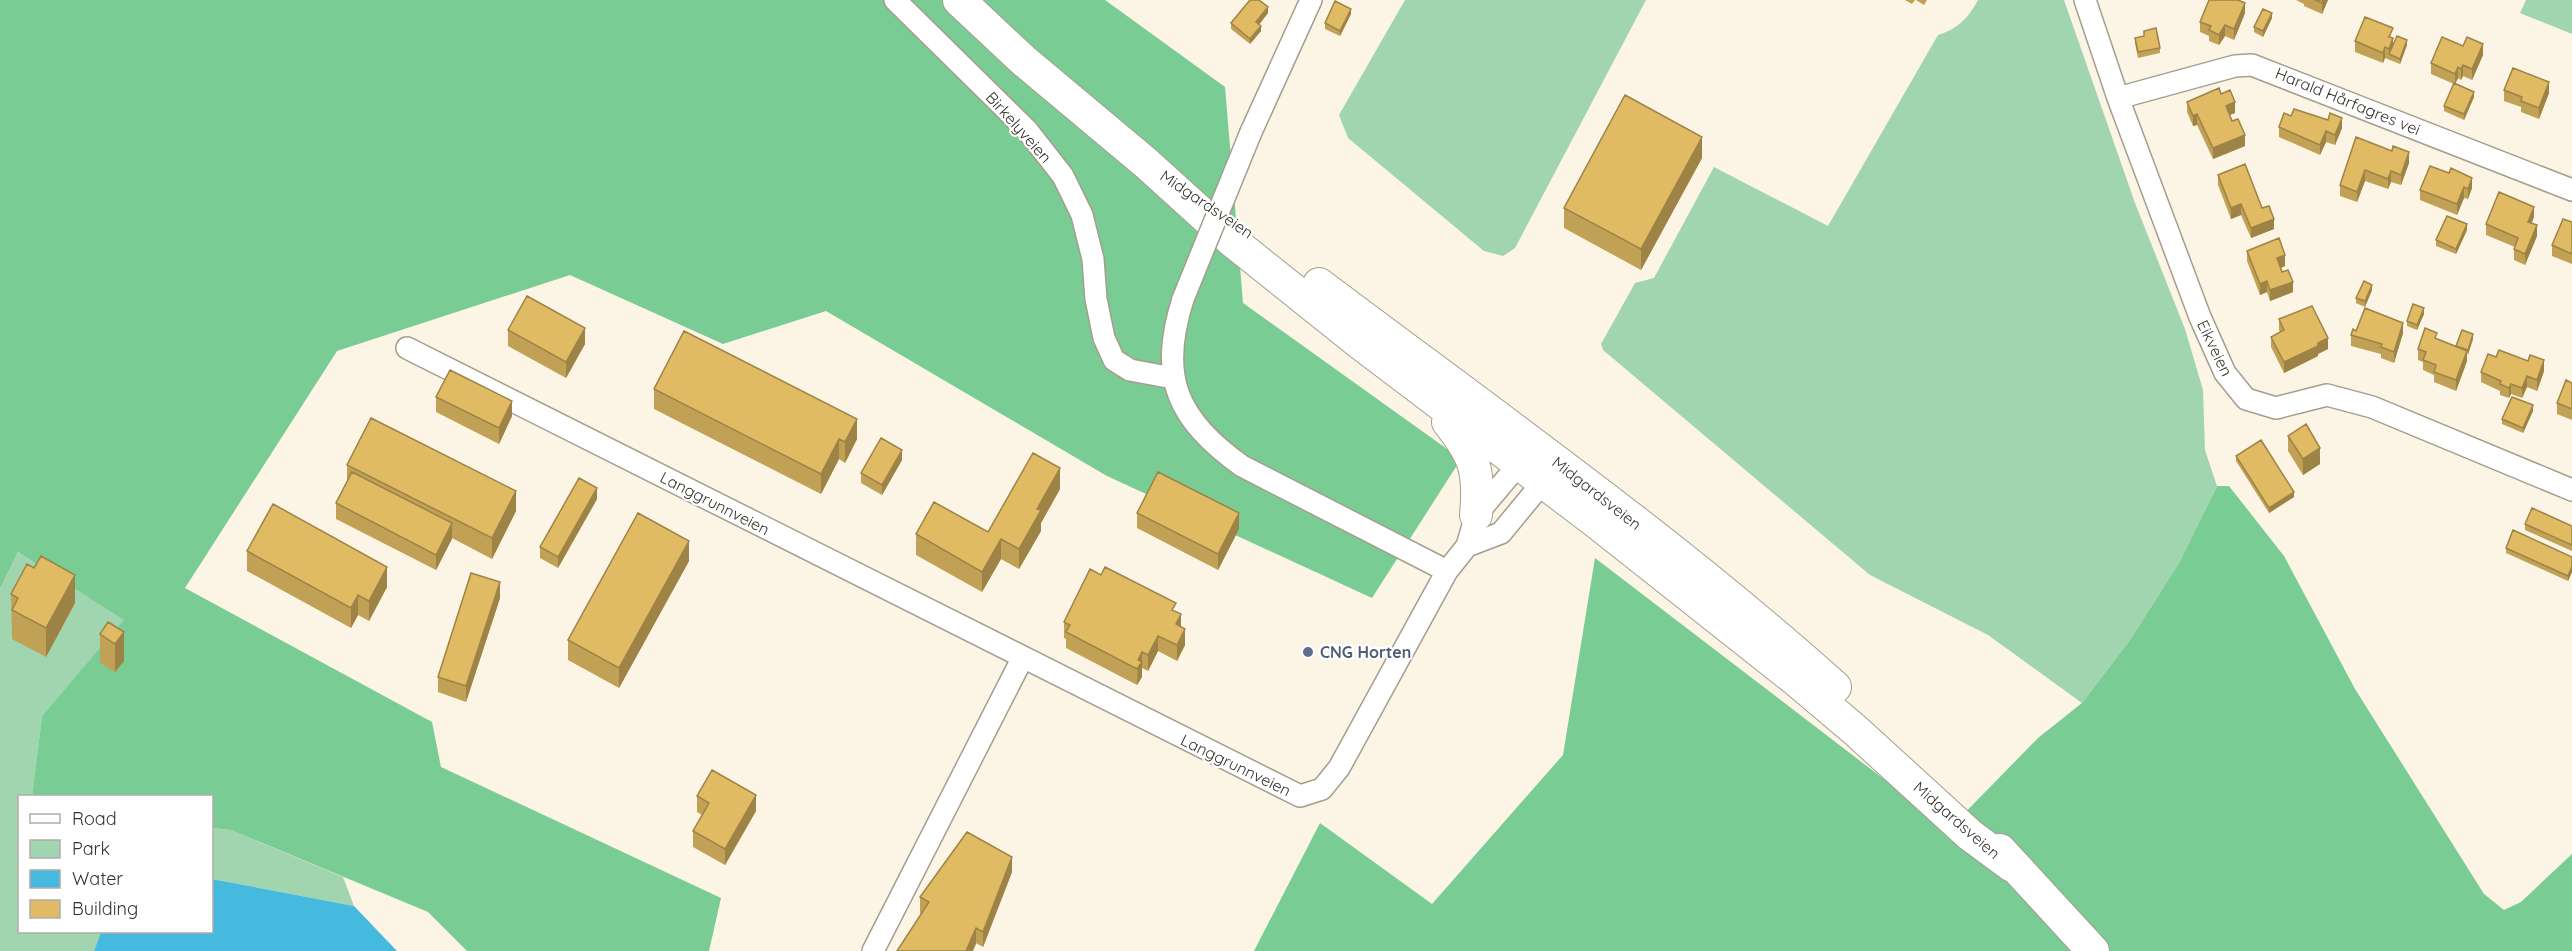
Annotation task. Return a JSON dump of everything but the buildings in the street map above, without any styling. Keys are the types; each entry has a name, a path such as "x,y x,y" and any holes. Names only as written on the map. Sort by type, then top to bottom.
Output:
{"highway":[{"name":"Midgardsveien","path":"959,0 1023,60 1146,163 1231,240 1427,395 1724,592 1805,660 1981,825 2012,866 2093,951"},
{"name":"Midgardsveien","path":"1146,163 1239,224 1536,467"},
{"path":"1427,395 1467,446 1474,460 1479,489 1476,514"}],"street":[{"name":"Birkelyveien","path":"895,0 1027,130 1063,177 1082,215 1093,259 1096,299 1104,338 1114,360 1130,370 1173,378"},
{"path":"1311,0 1251,132 1183,299 1172,350 1173,378 1192,420 1212,445 1234,461 1447,572"},
{"name":"Eikveien","path":"2085,0 2118,98 2200,317 2225,373 2246,399 2276,408 2327,395 2372,407 2572,490"},
{"name":"Harald Hårfagres vei","path":"2118,98 2224,69 2252,65 2572,190"},
{"name":"Langgrunnveien","path":"407,348 1022,659 1300,796 1322,789 1339,768 1447,572 1467,546 1476,514 1536,467"},
{"path":"1467,546 1501,533 1536,467"},
{"path":"873,951 1022,659"}],"green space":[{"path":"0,0 1105,0 1225,87 1243,303 1461,459 1372,598 1107,476 826,311 723,344 570,275 337,351 185,588 432,722 441,767 721,898 709,951 467,951 428,912 231,830 213,828 213,795 32,795 42,716 124,620 18,552 0,589"},
{"path":"1405,0 1646,0 1515,248 1503,256 1484,251 1348,138 1339,115"},
{"path":"1978,0 2064,0 2135,203 2185,329 2203,390 2205,450 2217,486 2179,563 2130,640 2082,703 1988,635 1870,575 1603,350 1601,344 1635,283 1654,278 1714,167 1828,226 1938,35 1962,22"},
{"path":"2526,0 2572,0 2572,34 2520,13"},
{"path":"2217,486 2229,486 2284,556 2355,689 2484,894 2504,910 2521,902 2572,854 2572,951 1254,951 1320,823 1432,904 1563,755 1595,558 1949,829 2038,738 2082,703 2130,640 2179,563"},
{"path":"18,552 125,620 42,716 32,795 18,795 18,933 101,933 94,951 0,951 0,589"},
{"path":"213,828 231,830 343,877 354,906 213,879"}],"water":[{"path":"213,879 354,906 397,951 94,951 101,933 213,933"}],"place":[{"name":"CNG Horten","path":"1308,652"}]}
